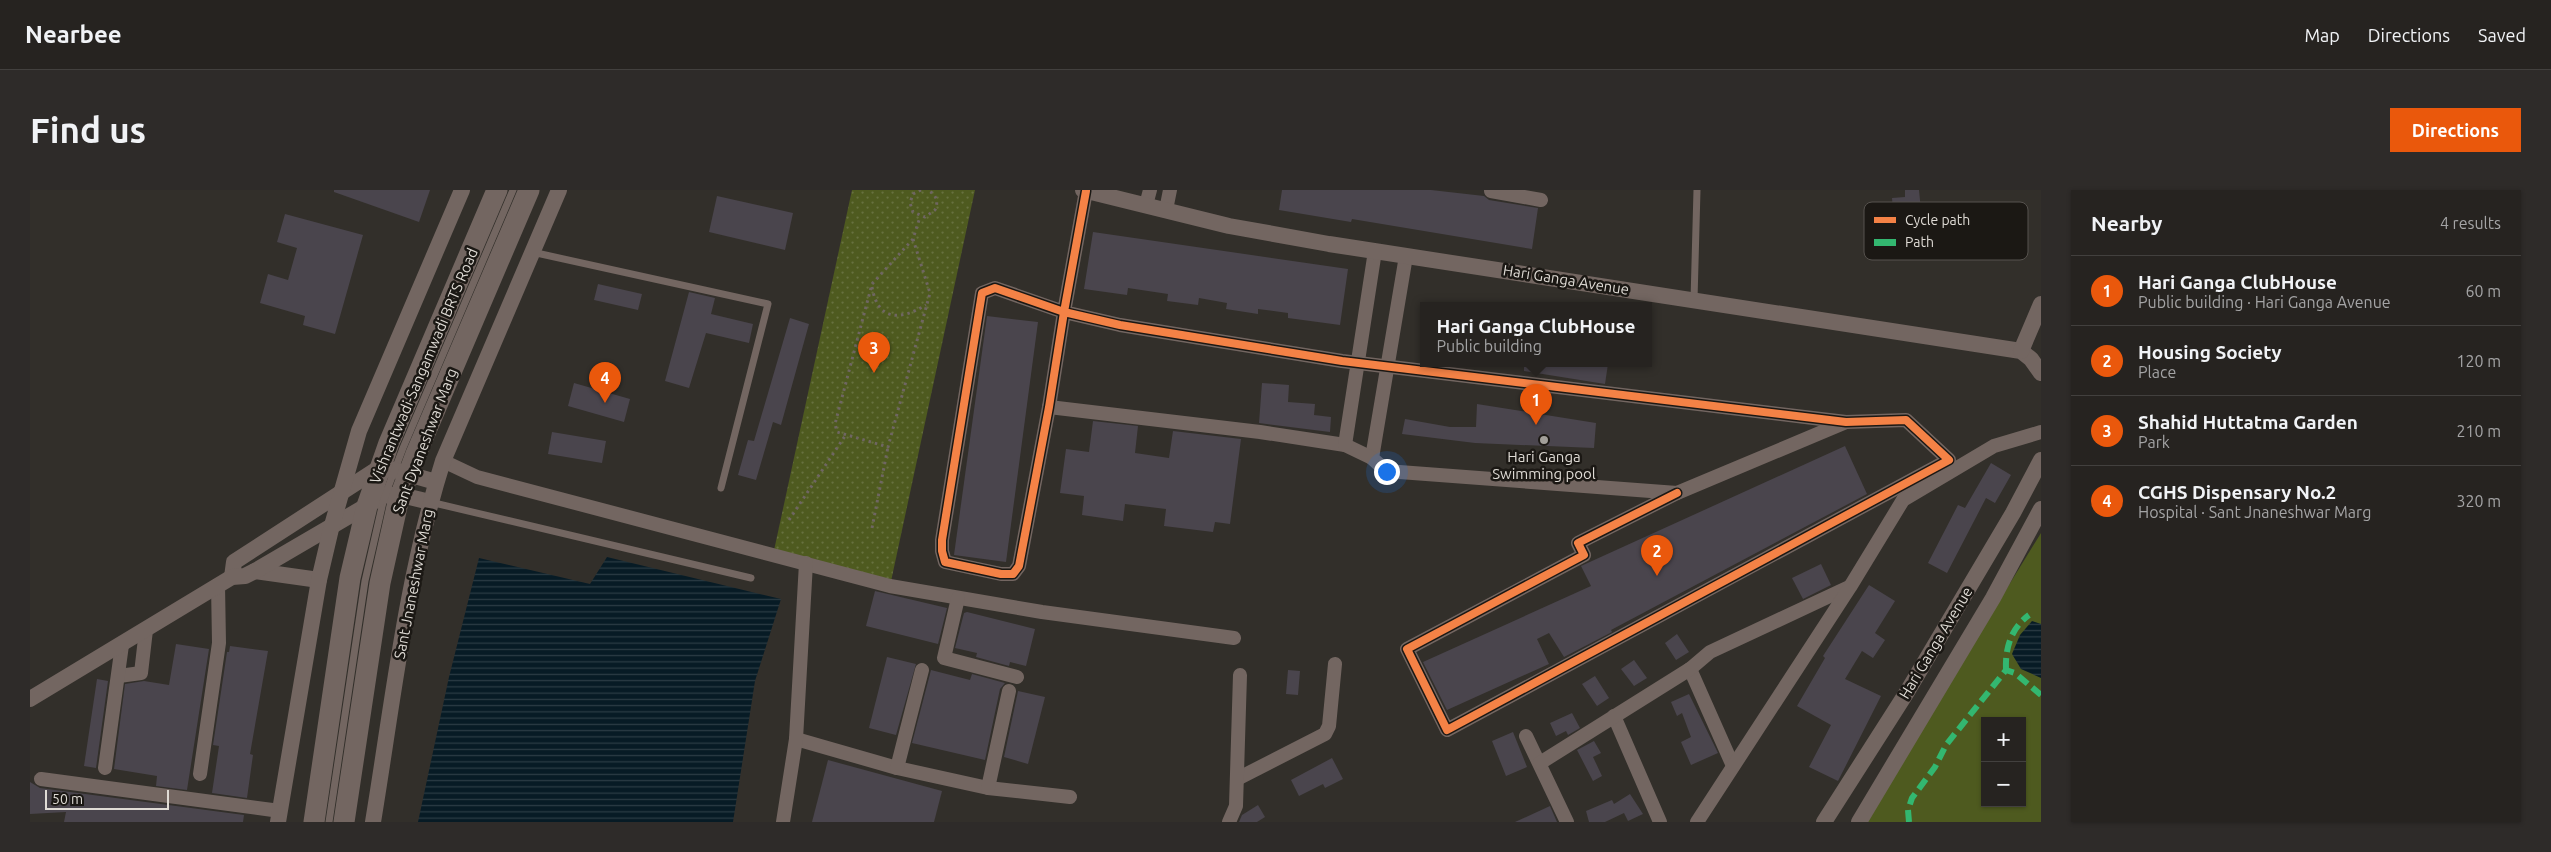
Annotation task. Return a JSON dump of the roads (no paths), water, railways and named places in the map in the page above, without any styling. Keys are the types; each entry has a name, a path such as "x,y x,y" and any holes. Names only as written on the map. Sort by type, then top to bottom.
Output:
{"main road":[{"name":"Sant Dyaneshwar Marg","path":"344,822 380,583 388,542 394,471 497,190"},
{"name":"Sant Dyaneshwar Marg","path":"314,822 350,578 367,506 394,471 529,190"}],"street":[{"path":"41,779 279,816 319,580 331,529 359,431 462,190"},
{"name":"Sant Jnaneshwar Marg","path":"373,822 411,589 430,502 443,460 559,190"},
{"path":"1085,190 1064,312 1049,407 1019,566 1012,574 1001,574 946,562 942,551 942,540 982,293 995,288 1064,312 1120,325 1358,363 1846,422 1906,420 1949,460 1447,730 1406,649 1584,556 1578,542 1677,493 1846,422"},
{"name":"Hari Ganga Avenue","path":"1085,190 1148,197 1166,210 1229,226 1406,256 2020,351"},
{"path":"1166,210 1170,190"},
{"path":"1489,190 1541,200"},
{"path":"1345,445 1375,251"},
{"path":"1372,458 1406,256"},
{"path":"2041,304 2020,351 2031,359 2041,373"},
{"path":"1049,407 1250,430 1345,445 1372,458 1386,471 1677,493"},
{"path":"1697,822 1850,587 1903,500 1994,446 2041,432"},
{"path":"443,460 477,477 890,586 1042,612 1234,638"},
{"name":"Hari Ganga Avenue","path":"1824,822 1912,684 2013,513 2041,460"},
{"path":"232,577 234,562 343,490 394,471 436,482"},
{"path":"30,699 122,646 218,585 232,577 245,576 255,571 331,529 367,506 393,495 430,502"},
{"name":"Hari Ganga Avenue","path":"1859,822 1993,598 2041,509"},
{"path":"783,822 796,739 806,563"},
{"path":"255,571 319,580"},
{"path":"200,774 219,643 218,585"},
{"path":"1540,763 1690,669 1710,652 1850,587"},
{"path":"958,598 944,658 1017,677"},
{"path":"119,676 142,673 146,630"},
{"path":"105,768 122,646"},
{"path":"1237,779 1325,734 1329,726 1335,664"},
{"path":"1690,669 1733,766"},
{"path":"897,768 922,670"},
{"path":"1229,822 1236,806 1240,675"},
{"path":"988,788 1008,691"},
{"path":"1614,716 1660,822"},
{"path":"1526,736 1566,822"},
{"path":"796,739 897,768 988,788 1070,797"}],"lane":[{"name":"Vishrantwadi-Sangamwadi BRTS Road","path":"394,471 513,190"},
{"path":"1694,300 1697,190"},
{"path":"532,252 768,304 721,488"},
{"name":"Vishrantwadi-Sangamwadi BRTS Road","path":"329,822 365,581 393,495"},
{"path":"430,502 751,578"}],"water":[{"path":"607,557 781,599 755,681 733,822 418,822 449,677 479,558 590,584"},
{"path":"2032,621 2041,624 2041,678 2021,669 2012,654 2020,635"}],"place":[{"name":"Shahid Huttatma Garden","path":"874,373"},
{"name":"CGHS Dispensary No.2","path":"605,403"},
{"name":"Hari Ganga ClubHouse","path":"1536,425"},
{"name":"Hari Ganga Swimming pool","path":"1544,440"},
{"name":"Housing Society","path":"1657,576"}]}
